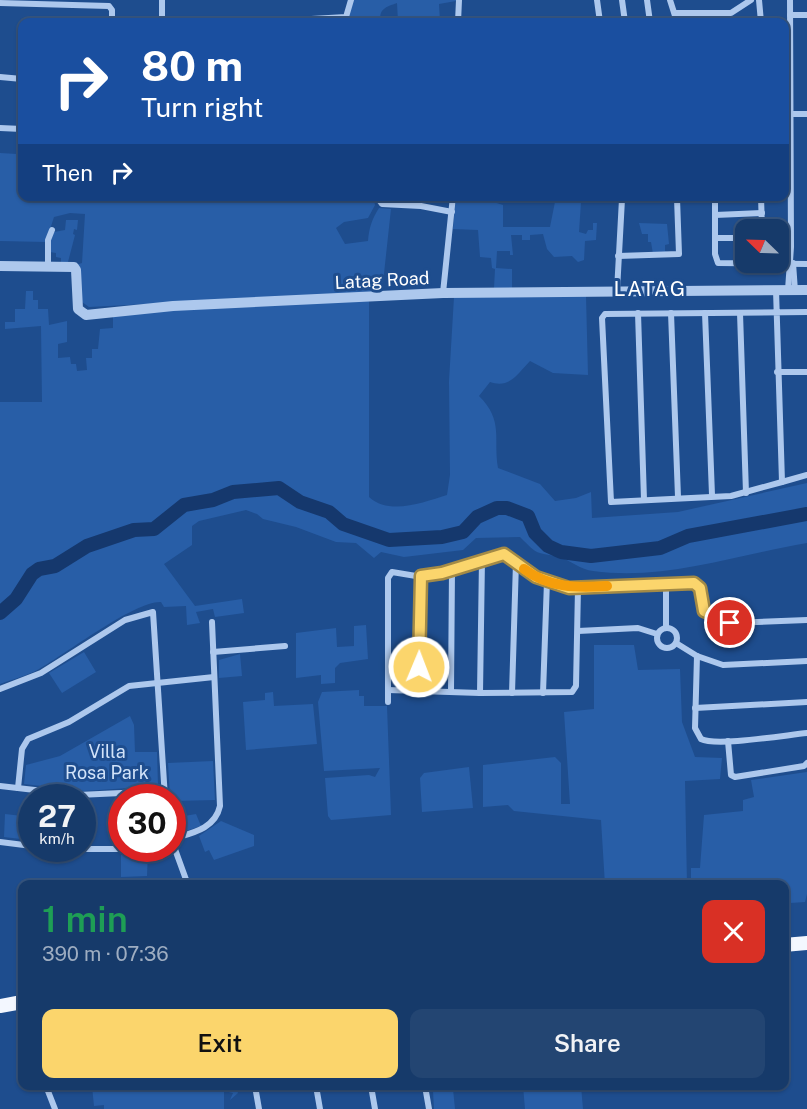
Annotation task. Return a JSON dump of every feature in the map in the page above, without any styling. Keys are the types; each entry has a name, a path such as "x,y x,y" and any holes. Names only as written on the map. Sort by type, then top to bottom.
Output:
{"main road":[{"path":"789,945 807,943"}],"street":[{"path":"162,0 162,18"},
{"path":"329,18 346,17 351,0"},
{"path":"459,0 459,18"},
{"path":"597,0 599,18"},
{"path":"622,0 624,18"},
{"path":"647,0 649,18"},
{"path":"670,0 676,18"},
{"path":"675,13 731,13 751,0"},
{"path":"759,0 761,18"},
{"path":"789,64 790,0"},
{"path":"0,3 109,6 112,10 112,18"},
{"path":"790,15 807,15"},
{"path":"0,78 18,79"},
{"path":"789,114 807,114"},
{"path":"0,128 18,129"},
{"path":"789,161 791,290"},
{"path":"380,201 382,204 421,206 452,212"},
{"path":"443,293 453,201"},
{"path":"617,291 624,201"},
{"path":"618,256 679,254 677,201"},
{"path":"715,201 715,258 718,263 735,263"},
{"path":"761,201 762,219"},
{"path":"715,215 762,213"},
{"path":"48,266 48,240 52,230"},
{"path":"715,238 735,238"},
{"path":"791,264 807,264"},
{"name":"Latag Road","path":"0,266 69,265 75,268 78,309 86,315 173,306 443,293 807,290"},
{"path":"776,290 782,482"},
{"path":"807,312 607,313 602,318 610,500 613,503 746,493 807,475"},
{"path":"638,313 644,500"},
{"path":"671,313 678,497"},
{"path":"705,313 712,495"},
{"path":"740,313 746,493"},
{"path":"777,372 807,372"},
{"path":"388,702 388,575 395,572 421,576 507,554 526,571 547,581 578,588 696,584 700,588 704,611 730,623 807,620"},
{"path":"480,693 482,559"},
{"path":"512,693 516,562"},
{"path":"451,691 452,569"},
{"path":"418,690 421,576"},
{"path":"543,693 547,581"},
{"path":"666,585 666,627"},
{"path":"388,690 543,693 574,690 578,588"},
{"path":"0,689 36,676 125,620 152,611 156,615 164,784"},
{"path":"186,835 211,823 219,812 220,780 212,622"},
{"path":"657,634 666,627"},
{"path":"666,627 674,631 676,643 697,656 723,665 807,661"},
{"path":"578,631 638,628 657,634"},
{"path":"657,634 657,641 661,647 667,649 676,643"},
{"path":"213,652 285,646"},
{"path":"697,656 694,708 695,728 701,740 728,741 807,733"},
{"path":"19,784 25,742 69,722 129,686 158,681 214,677"},
{"path":"694,708 807,702"},
{"path":"728,741 731,775 735,777 804,766 807,763"},
{"path":"0,786 18,788"},
{"path":"0,842 18,844"},
{"path":"180,862 186,880"},
{"path":"48,1090 55,1109"},
{"path":"256,1090 259,1109"},
{"path":"317,1090 320,1109"},
{"path":"372,1090 375,1109"},
{"path":"426,1090 429,1109"}],"green space":[{"path":"348,0 456,0 439,4 440,18 398,18 397,3 386,7 380,18 345,18"},
{"path":"18,146 18,201 374,201 375,205 368,218 344,222 336,228 345,244 368,241 371,224 379,208 391,209 382,292 89,307 82,302 76,265 82,263 85,214 70,213 54,217 46,242 0,241 0,153 17,154"},
{"path":"457,201 490,201 503,205 503,227 550,227 555,202 581,202 579,232 586,234 588,230 593,230 593,223 597,223 596,240 585,241 584,260 578,262 572,256 554,257 547,249 543,234 530,235 530,240 522,240 522,235 511,235 513,255 510,255 510,251 497,251 496,268 512,269 512,288 494,288 495,269 492,268 491,258 480,257 478,230 453,229"},
{"path":"66,220 78,220 77,230 74,229 73,234 75,235 68,262 61,262 61,258 56,257 56,253 50,252 50,242 54,232 65,230"},
{"path":"639,223 667,224 669,244 665,245 665,251 670,253 653,254 651,242 648,242 648,234 642,234"},
{"path":"26,291 33,291 33,300 38,300 38,309 48,309 49,325 67,321 67,342 58,344 58,358 70,357 71,364 76,364 77,371 87,370 86,358 92,358 92,349 98,349 100,329 113,328 113,316 175,309 369,301 369,497 377,503 397,507 418,504 447,495 450,475 449,381 454,297 586,296 588,375 553,373 530,361 508,382 497,384 490,382 479,396 487,405 495,422 498,468 540,484 555,501 576,498 591,492 592,518 678,512 807,483 807,543 674,570 620,573 589,570 563,558 538,552 520,537 476,538 463,550 404,557 381,552 374,558 356,543 336,542 296,527 263,519 246,510 199,521 192,526 192,545 164,564 195,606 242,599 244,613 215,617 213,609 196,612 200,623 187,625 186,606 164,607 161,602 149,604 118,619 39,669 0,684 0,402 42,402 41,326 5,329 5,322 15,322 15,309 25,309"},
{"path":"366,625 368,659 340,663 335,668 335,683 321,684 321,675 296,678 296,633 336,628 337,647 354,646 354,626"},
{"path":"594,645 634,645 638,670 680,669 682,722 695,757 722,758 720,779 685,781 687,880 605,880 601,820 514,811 508,805 483,807 483,765 555,757 561,763 561,804 570,804 564,712 594,709"},
{"path":"84,652 96,672 62,693 49,673"},
{"path":"240,654 242,676 219,678 219,660"},
{"path":"359,690 359,696 364,696 364,706 387,706 391,815 331,820 328,816 325,778 369,775 375,777 380,768 324,771 318,702 322,692"},
{"path":"273,692 274,706 313,704 317,744 246,750 243,702 265,700 265,693"},
{"name":"Villa Rosa Park","path":"130,716 134,725 135,752 157,752 158,784 108,784 108,789 96,790 96,784 24,784 26,765 60,756"},
{"path":"213,761 215,800 186,801 186,784 169,784 168,763"},
{"path":"469,767 473,808 422,812 420,778 424,773"},
{"path":"807,772 807,894 805,902 790,903 791,935 789,935 789,880 691,880 691,868 700,868 704,815 743,811 743,800 754,797 751,780"},
{"path":"5,814 18,816 18,839 4,837"},
{"path":"196,814 201,826 186,831 186,816"},
{"path":"221,821 254,835 254,846 214,860 209,850 205,852 199,836"},
{"path":"121,862 148,862 147,876 121,877"},
{"path":"92,1090 237,1090 238,1093 230,1100 233,1093 224,1091 224,1109 104,1109 104,1105 94,1106"},
{"path":"453,1090 455,1109 434,1109 433,1091"},
{"path":"523,1090 581,1090 583,1109 525,1109"}],"waterway":[{"path":"0,613 16,599 32,574 39,569 55,566 87,546 134,530 154,529 184,505 213,500 233,492 279,488 300,502 329,512 343,524 389,540 442,537 463,532 477,517 497,508 507,508 528,516 535,533 548,546 561,552 591,556 660,548 688,536 807,514"}],"slow traffic":[{"path":"524,569 536,577 569,588 607,586"}],"district":[{"name":"LATAG","path":"650,288"}],"route":[{"path":"419,667 421,576 442,573 470,562 504,554 509,555 536,577 569,588 691,582 700,588 702,609 730,623"}]}
